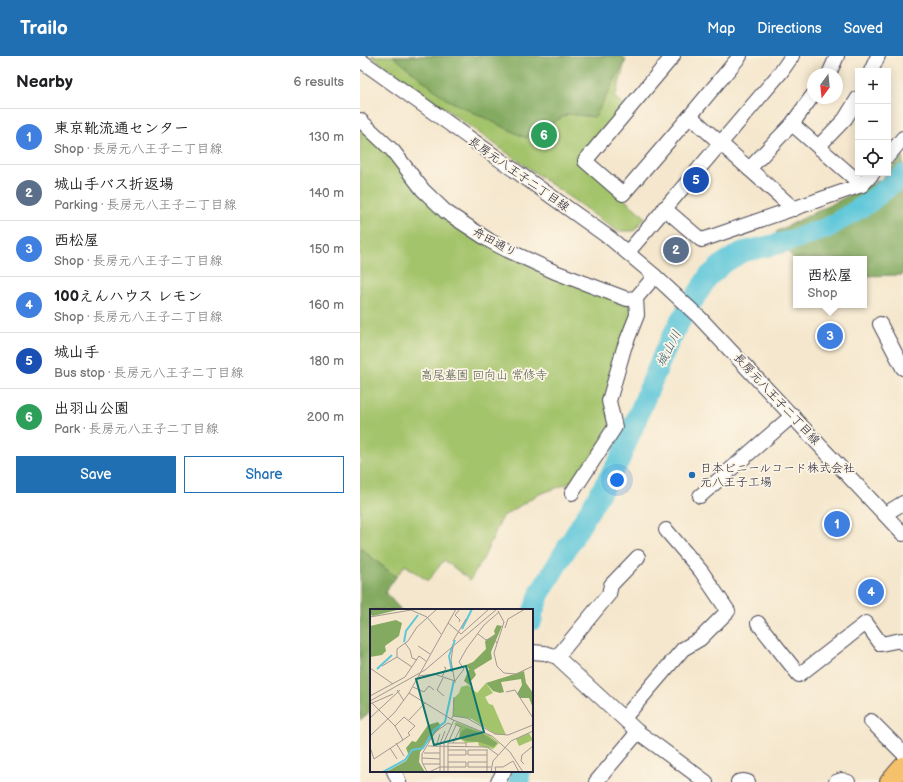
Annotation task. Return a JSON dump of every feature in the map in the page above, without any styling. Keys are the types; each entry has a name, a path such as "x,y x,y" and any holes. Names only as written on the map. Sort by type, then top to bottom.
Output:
{"main road":[{"path":"889,782 903,766"}],"street":[{"path":"673,56 585,161 623,194 740,56"},
{"path":"628,252 781,72 792,56"},
{"path":"832,68 837,56"},
{"path":"873,68 878,56"},
{"name":"長房元八王子二丁目線","path":"360,60 628,252 656,276 699,317 793,415 903,534"},
{"path":"749,169 792,124 807,103"},
{"path":"818,146 845,118 855,103"},
{"path":"690,116 794,209"},
{"name":"舟田通り","path":"360,120 393,151 423,190 446,212 490,241 507,250 581,282 627,299 636,298"},
{"path":"792,124 862,185"},
{"path":"891,152 903,138"},
{"path":"664,208 702,240 862,185 870,176"},
{"path":"572,493 616,427 609,401 624,348 637,315 636,298 656,276"},
{"path":"880,324 903,368"},
{"path":"700,496 793,415"},
{"path":"885,514 903,503"},
{"path":"624,718 683,648 700,639 728,611 701,571 666,530"},
{"path":"557,657 609,594 611,585 638,557"},
{"path":"758,623 799,675 866,623 881,644 901,640 903,643"},
{"path":"536,652 557,657 638,732 706,782"},
{"path":"871,721 903,753"},
{"path":"596,782 638,732"},
{"path":"394,772 399,782"},
{"path":"498,782 503,772"},
{"path":"836,782 842,780 848,782"},
{"path":"738,782 748,782"}],"green space":[{"path":"371,56 623,56 626,59 615,98 629,109 585,161 625,200 645,217 634,231 617,231"},
{"path":"393,56 620,56 625,61 595,117 568,114 526,138 446,99"},
{"name":"高尾墓園 回向山 常修寺","path":"360,120 423,190 490,241 636,306 619,353 612,428 584,478 537,495 502,517 483,559 470,580 444,560 428,581 405,565 396,577 360,548"},
{"path":"903,155 903,275 867,276 867,256 793,256 793,258 776,232 880,180 884,176 891,176 891,169"},
{"path":"360,548 396,577 385,592 400,609 370,609 370,712 360,720"}],"waterway":[{"name":"城山川","path":"533,612 540,593 619,461 666,348 679,323 708,277 724,263 742,252 786,242 827,228 867,204 903,175"},
{"name":"城山川","path":"519,782 520,772"}],"place":[{"name":"出羽山公園","path":"544,135"},
{"name":"城山手","path":"696,180"},
{"name":"城山手バス折返場","path":"676,250"},
{"name":"西松屋","path":"830,336"},
{"name":"日本ビニールコード株式会社 元八王子工場","path":"692,475"},
{"name":"東京靴流通センター","path":"837,524"},
{"name":"100えんハウス レモン","path":"871,592"}]}
